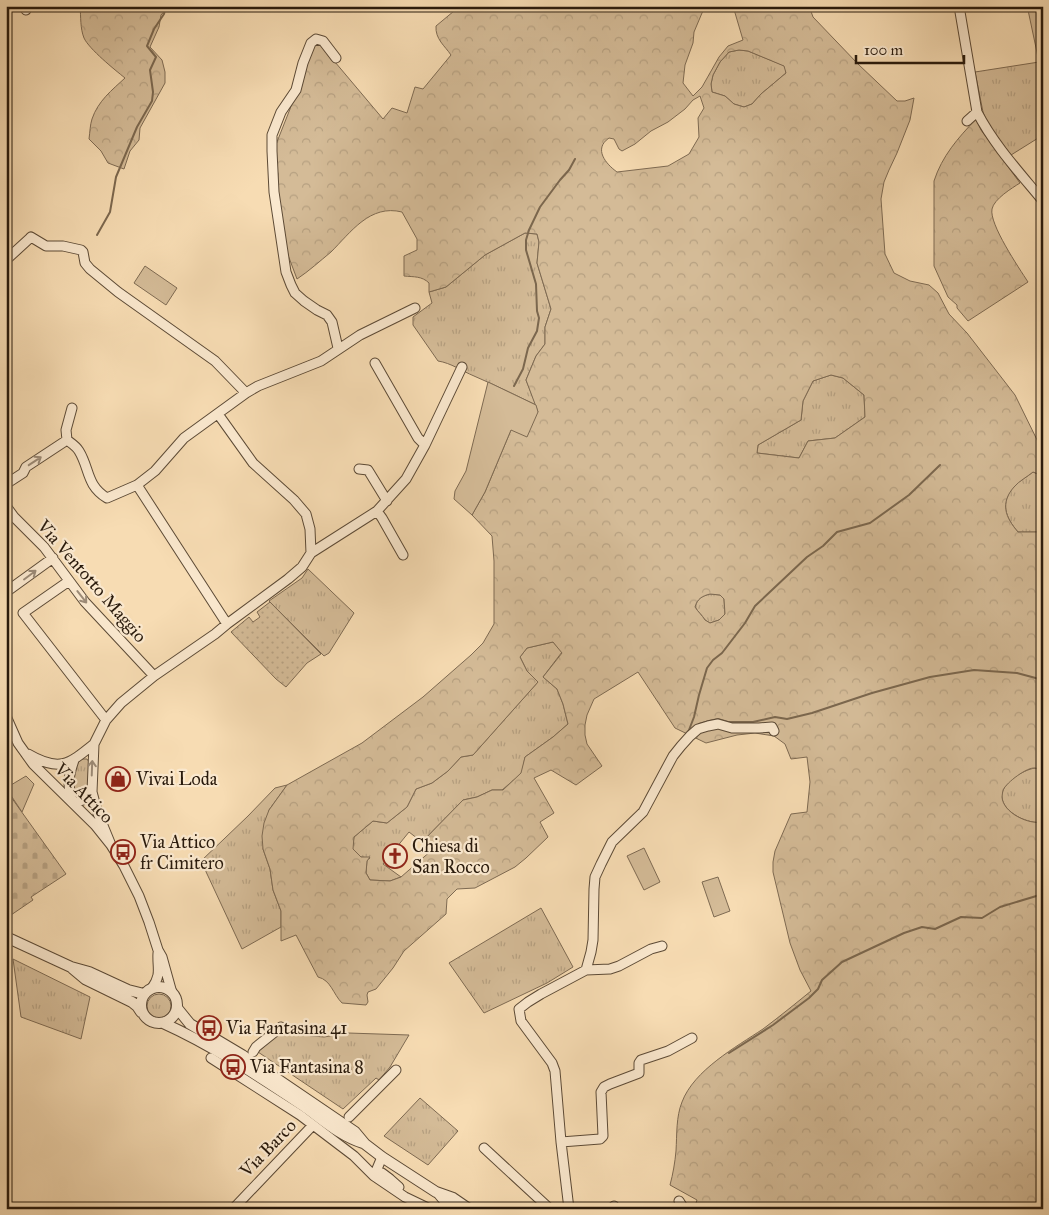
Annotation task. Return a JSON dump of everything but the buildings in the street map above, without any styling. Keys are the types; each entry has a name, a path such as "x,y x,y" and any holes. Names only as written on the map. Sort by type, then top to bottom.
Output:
{"street":[{"path":"959,6 977,112 993,139 1043,201"},
{"path":"336,58 323,41 316,38 311,43 303,63 296,90 281,112 272,135 272,151 274,192 286,272 295,293 317,310 327,315 332,322 338,348"},
{"path":"967,121 977,112"},
{"path":"6,260 30,238 46,246 62,246 81,250 85,263 90,269 118,292 215,361 246,393"},
{"path":"72,408 66,430 67,440 78,449 93,486 106,498 138,485 155,471 184,438 246,393 258,386 321,361 360,335 415,308"},
{"path":"375,363 418,438 425,444"},
{"path":"111,845 97,811 92,792 94,744 106,720 121,703 154,676 215,634 288,579 302,567 311,553 377,511 406,479 462,367"},
{"path":"218,414 253,463 294,500 306,514 310,529 311,553"},
{"path":"6,484 23,473 26,467 67,440"},
{"path":"360,469 368,470 387,501"},
{"path":"138,485 227,624"},
{"name":"Via Ventotto Maggio","path":"6,506 53,558 85,602 154,676"},
{"path":"377,511 403,556"},
{"path":"6,592 53,558"},
{"path":"69,581 23,613 106,720"},
{"name":"Via Attico","path":"6,716 15,737 33,764 95,825 111,845 124,866 139,896 162,957 172,993"},
{"path":"586,970 593,940 595,877 612,842 643,812 673,756 698,729 708,726 718,724 732,728 773,729"},
{"path":"24,752 38,760 53,764 67,764 94,744"},
{"path":"74,760 69,776 69,790 73,803 80,802 92,792"},
{"path":"6,937 70,967 89,972 128,990 148,991 160,987 166,989 172,993 176,1001 177,1008 175,1014 170,1020 163,1023 155,1023 146,1019 132,1002 85,979 70,967"},
{"path":"569,1209 555,1071 552,1063 521,1021 519,1009 541,994 586,970 610,969 651,949 662,946"},
{"name":"Via Attico","path":"148,991 157,981 159,973 158,950"},
{"path":"142,1012 141,1001 148,991"},
{"path":"177,1008 190,1024 242,1055 355,1132 365,1144 382,1157 436,1192 453,1198 469,1209"},
{"path":"163,1023 207,1044 350,1139 365,1144"},
{"path":"252,1052 281,1027"},
{"path":"561,1142 600,1139 603,1136 601,1092 604,1087 640,1073 641,1060 668,1051 692,1038"},
{"path":"211,1058 313,1125"},
{"path":"349,1117 396,1070"},
{"name":"Via Barco","path":"233,1209 313,1125 354,1156 374,1176 405,1197 430,1209"},
{"path":"484,1148 550,1209"},
{"path":"374,1176 382,1157"},
{"path":"390,1179 394,1165"},
{"path":"374,1176 382,1173 397,1184 405,1197"},
{"path":"436,1192 454,1209"}],"green space":[{"path":"80,6 169,6 161,15 159,27 150,47 162,60 165,83 140,128 139,140 130,151 124,169 108,163 101,151 89,139 91,121 98,107 106,96 125,78 87,43 82,30"},
{"path":"460,6 707,6 694,32 693,43 685,65 683,83 693,96 702,87 719,57 728,46 743,40 733,6 782,6 790,10 795,6 809,6 813,17 897,101 914,98 910,120 884,182 881,199 885,254 894,273 910,281 929,285 938,293 949,314 967,333 1015,395 1043,452 1043,476 1033,472 1014,487 1007,499 1006,510 1010,521 1018,532 1037,532 1043,527 1043,771 1031,768 1022,772 1005,787 1002,797 1003,803 1007,808 1018,817 1031,822 1043,822 1043,1209 694,1209 697,1200 670,1185 676,1155 679,1114 688,1090 717,1060 763,1029 811,991 800,970 790,943 773,872 775,851 791,814 807,812 810,782 807,757 791,759 785,744 774,736 755,733 737,735 706,743 675,728 638,672 594,699 587,715 585,735 587,744 602,766 576,785 551,770 534,778 554,813 540,822 548,837 515,867 475,888 457,889 447,899 446,914 404,951 376,989 368,992 368,1002 366,1005 342,1003 329,984 318,977 296,935 281,941 281,911 273,890 270,869 263,849 264,823 269,810 287,785 362,743 423,697 483,643 494,624 492,536 472,515 485,492 511,430 538,412 526,380 536,356 545,344 545,327 551,309 537,263 539,242 537,234 525,233 485,255 446,287 429,292 429,283 424,279 404,276 404,256 417,250 417,239 402,212 380,212 371,216 354,228 331,252 297,279 288,255 276,195 278,174 273,152 305,64 317,42 323,45 383,119 392,108 407,113 415,87 423,89 451,55 439,39 436,26","holes":["748,51 784,66 786,73 752,104 744,107 734,104 725,96 712,92 711,84 713,75 720,62 729,52","700,96 704,108 698,118 699,137 689,154 668,166 617,172 605,161 602,147 609,138 614,139 622,151 668,122","831,375 843,378 864,395 865,417 835,438 808,441 799,458 757,453 758,445 801,420 803,401 813,381","710,594 720,595 724,599 725,614 719,620 710,623 705,620 695,607 700,598","553,642 562,653 543,677 557,689 568,724 525,757 521,773 503,790 492,790 477,797 463,800 422,842 432,850 401,877 390,881 370,880 366,873 367,861 370,857 361,857 353,849 354,837 373,821 387,823 407,807 416,789 432,783 448,771 461,757 473,755 538,682 527,671 520,657 527,648"]},
{"path":"1030,6 1043,6 1043,135 1011,155 987,123 975,72 1039,62 1028,10 1031,10"},
{"path":"748,51 785,66 786,73 752,104 744,107 734,104 725,96 712,92 711,84 713,75 720,62 729,52"},
{"path":"976,119 981,130 1020,183 996,201 993,205 992,216 1006,246 1028,282 968,321 957,308 957,305 948,297 934,266 934,181 946,155"},
{"path":"525,233 537,234 539,242 537,263 551,309 545,327 545,344 536,356 526,380 536,405 452,365 438,361 413,325 413,317 432,303 429,292 446,287 485,255"},
{"path":"145,266 177,288 166,305 134,283"},
{"path":"831,375 843,378 864,395 865,417 835,438 808,441 799,458 757,453 758,445 801,420 803,401 813,381"},
{"path":"488,382 536,405 538,412 527,437 511,430 485,492 472,515 454,499 455,491 466,471"},
{"path":"1033,472 1043,476 1043,527 1037,532 1018,532 1007,515 1007,498 1018,482"},
{"path":"308,569 354,613 329,653 324,656 269,601 302,578"},
{"path":"710,594 720,595 724,599 725,614 719,620 710,623 705,620 695,607 700,598"},
{"path":"270,602 321,654 307,663 286,687 231,632 249,617 253,622 260,617 257,612"},
{"path":"553,642 562,652 543,677 557,689 568,724 525,757 522,773 502,790 492,790 477,797 463,800 422,842 409,832 383,864 401,877 390,881 370,880 366,873 367,860 370,858 361,857 352,849 354,837 373,821 387,823 407,807 416,789 432,783 448,771 461,757 473,755 537,683 527,671 520,657 527,648"},
{"path":"82,759 87,759 89,762 88,790 86,794 78,799 75,797 73,776 78,762"},
{"path":"1035,768 1043,771 1043,822 1031,822 1018,817 1007,808 1002,798 1002,792 1008,782 1024,771"},
{"path":"26,776 34,784 22,812 6,788"},
{"path":"287,785 269,810 263,849 270,869 273,890 281,911 281,927 242,949 201,861 275,788"},
{"path":"6,790 66,874 31,897 33,900 11,915 10,913 6,915"},
{"path":"644,848 660,882 644,890 627,856"},
{"path":"718,877 730,911 714,917 702,882"},
{"path":"541,908 573,967 547,983 484,1013 449,963"},
{"path":"13,959 90,997 81,1039 21,1017"},
{"path":"154,994 164,994 171,1001 171,1011 164,1018 154,1018 147,1011 147,1001"},
{"path":"279,1033 324,1037 348,1033 409,1035 390,1067 379,1080 376,1078 343,1109 258,1052"},
{"path":"420,1098 458,1131 428,1165 384,1136"}],"waterway":[{"path":"97,235 110,212 116,177 137,127 152,101 153,92 150,70 156,57 147,46 154,29 164,14 166,6"},
{"path":"514,386 523,369 528,348 537,331 539,318 536,284 526,250 526,240 540,207 569,170 575,159"},
{"path":"686,734 694,717 707,668 722,653 745,623 755,606 807,557 823,546 837,532 870,523 909,495 940,465"},
{"path":"699,724 718,719 728,722 753,722 775,717 787,719 930,677 974,670 1017,673 1043,680"},
{"path":"729,1053 773,1025 809,998 818,989 822,980 842,962 904,933 922,927 935,929 961,917 982,918 1000,907 1043,894"}],"place":[{"name":"Vivai Loda","path":"118,779"},
{"name":"Via Attico fr Cimitero","path":"123,852"},
{"name":"Chiesa di San Rocco","path":"395,856"},
{"name":"Via Fantasina 41","path":"209,1028"},
{"name":"Via Fantasina 8","path":"233,1067"}]}
